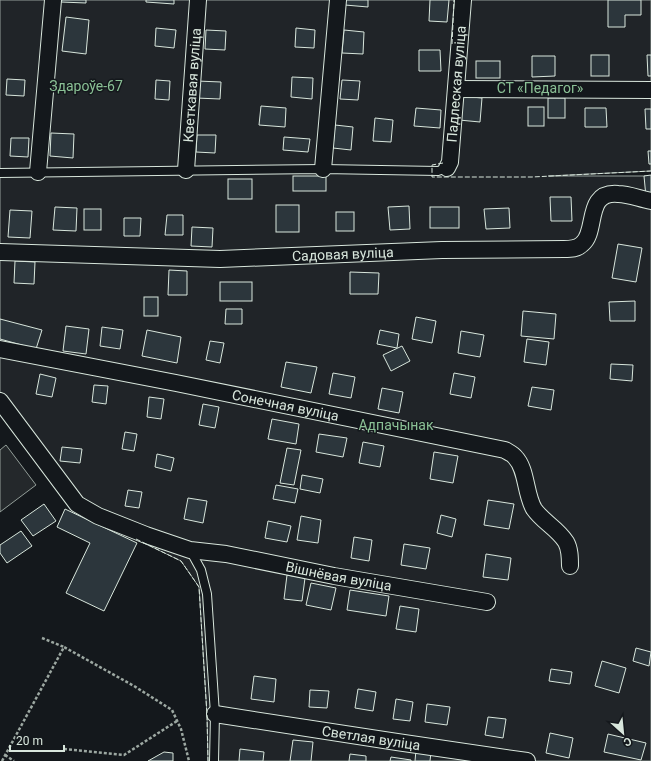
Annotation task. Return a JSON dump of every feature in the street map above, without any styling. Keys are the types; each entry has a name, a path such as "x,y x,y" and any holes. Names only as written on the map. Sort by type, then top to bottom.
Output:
{"street":[{"path":"38,172 54,0"},
{"name":"Кветкавая вуліца","path":"186,170 198,0"},
{"path":"323,169 338,0"},
{"name":"Падлеская вуліца","path":"447,168 450,162 463,0"},
{"path":"456,89 651,90"},
{"name":"Садовая вуліца","path":"0,252 220,259 442,250 564,249 575,248 582,245 587,239 594,209 598,201 606,195 617,194 651,201"},
{"name":"Сонечная вуліца","path":"0,349 505,450 516,457 522,468 533,507 541,518 557,531 567,543 570,556 570,566"},
{"name":"Вішнёвая вуліца","path":"0,401 77,504 105,518 190,550 226,554 341,577 487,602"},
{"name":"Светлая вуліца","path":"214,714 527,761"}],"lane":[{"path":"0,173 323,169 438,170 447,168"},
{"path":"190,550 201,570 207,594 214,714 214,761"}],"path":[{"path":"42,638 64,647 134,686 172,710 181,730 189,761"},
{"path":"2,761 64,647"},
{"path":"64,749 124,755 177,721"},
{"path":"5,755 14,761"}],"green space":[{"name":"Адпачынак","path":"0,0 651,0 651,171 548,176 651,176 651,761 208,761 207,715 199,587 181,561 100,522 0,410"}],"shaded area":[{"path":"6,445 36,485 0,512 0,450"}],"building":[{"path":"62,0 86,0 86,3 61,2"},
{"path":"146,0 174,0 174,4 146,2"},
{"path":"346,0 368,0 368,7 345,5"},
{"path":"430,0 449,0 447,22 429,21"},
{"path":"608,0 641,0 641,15 625,15 625,27 608,27"},
{"path":"66,17 89,20 86,54 62,51"},
{"path":"156,28 176,30 174,48 155,46"},
{"path":"296,28 315,30 314,48 295,47"},
{"path":"206,30 226,31 225,50 205,49"},
{"path":"344,30 364,32 363,54 342,53"},
{"path":"419,50 440,50 441,71 419,71"},
{"path":"591,55 609,55 609,76 591,76"},
{"path":"647,55 651,55 651,76 648,76"},
{"path":"532,56 555,56 555,76 532,77"},
{"path":"476,61 500,61 500,78 476,78"},
{"path":"292,77 313,78 312,99 291,97"},
{"path":"7,79 25,80 24,96 6,95"},
{"path":"156,80 170,81 169,100 155,99"},
{"path":"342,80 360,81 358,100 340,99"},
{"path":"197,81 221,82 220,99 196,98"},
{"path":"461,96 482,98 480,122 459,120"},
{"path":"548,98 565,98 565,118 548,118"},
{"path":"261,106 286,108 285,127 259,125"},
{"path":"528,107 544,107 544,126 528,126"},
{"path":"416,108 441,110 440,128 414,126"},
{"path":"585,108 606,108 607,127 585,127"},
{"path":"645,109 651,109 651,129 646,129"},
{"path":"375,118 393,120 391,142 373,141"},
{"path":"335,125 353,127 351,150 333,148"},
{"path":"51,133 74,134 73,158 50,156"},
{"path":"197,135 216,135 215,153 196,152"},
{"path":"284,137 310,139 308,152 283,150"},
{"path":"11,138 29,138 28,157 10,156"},
{"path":"648,151 651,151 651,164 649,164"},
{"path":"651,175 651,197 646,197 644,176"},
{"path":"293,176 326,176 326,191 293,191"},
{"path":"228,179 252,179 252,199 228,199"},
{"path":"550,197 571,197 572,221 551,221"},
{"path":"276,205 299,205 299,232 276,232"},
{"path":"409,206 410,229 390,230 388,207"},
{"path":"55,207 77,208 76,231 53,230"},
{"path":"430,207 459,207 459,228 430,228"},
{"path":"509,208 510,228 486,229 484,209"},
{"path":"84,209 101,209 101,230 84,230"},
{"path":"10,210 32,211 30,238 8,237"},
{"path":"336,212 354,212 354,231 336,231"},
{"path":"167,215 183,215 183,235 165,235"},
{"path":"124,218 141,218 140,236 124,236"},
{"path":"192,227 213,228 212,247 191,246"},
{"path":"618,244 642,248 636,282 612,278"},
{"path":"15,261 35,262 34,284 14,283"},
{"path":"169,270 187,271 187,295 168,295"},
{"path":"350,272 379,273 378,294 350,294"},
{"path":"220,282 252,282 252,301 220,301"},
{"path":"144,297 158,297 158,316 144,316"},
{"path":"635,301 635,321 610,321 609,302"},
{"path":"226,309 242,309 242,324 225,324"},
{"path":"523,311 556,314 554,339 521,336"},
{"path":"416,317 436,321 432,343 412,339"},
{"path":"0,319 42,330 36,349 0,339"},
{"path":"66,326 89,329 86,354 63,351"},
{"path":"102,327 123,330 120,349 100,346"},
{"path":"147,330 181,337 177,363 142,356"},
{"path":"380,330 399,334 397,348 377,344"},
{"path":"461,331 484,335 480,357 458,353"},
{"path":"527,339 549,342 546,365 524,362"},
{"path":"210,341 224,343 220,363 206,360"},
{"path":"402,346 410,361 391,371 383,355"},
{"path":"286,362 317,367 311,393 281,387"},
{"path":"611,364 633,365 632,381 610,379"},
{"path":"333,373 355,377 351,398 329,394"},
{"path":"454,373 475,377 471,398 450,394"},
{"path":"40,374 56,378 52,397 36,394"},
{"path":"94,385 108,386 106,404 92,402"},
{"path":"532,387 554,390 551,410 528,406"},
{"path":"382,388 403,392 399,413 378,409"},
{"path":"149,397 164,399 161,419 147,417"},
{"path":"203,404 219,407 215,428 199,425"},
{"path":"272,419 299,424 296,444 268,439"},
{"path":"125,432 137,434 134,451 122,449"},
{"path":"319,434 347,438 343,457 316,452"},
{"path":"363,442 384,446 380,467 359,463"},
{"path":"62,447 82,449 80,463 60,461"},
{"path":"287,448 301,450 294,485 280,483"},
{"path":"434,452 458,456 453,483 430,479"},
{"path":"157,454 174,458 171,471 155,467"},
{"path":"302,475 323,479 320,493 300,489"},
{"path":"276,485 298,489 295,503 273,499"},
{"path":"128,490 142,492 139,508 125,506"},
{"path":"188,498 207,501 203,523 184,519"},
{"path":"488,500 514,504 509,529 484,525"},
{"path":"44,504 56,521 33,536 21,520"},
{"path":"65,509 137,543 104,611 66,593 90,543 57,527"},
{"path":"441,515 456,519 452,537 437,533"},
{"path":"301,516 321,520 318,543 297,540"},
{"path":"268,521 291,526 287,542 265,538"},
{"path":"21,531 32,546 7,563 0,553 0,545"},
{"path":"354,537 372,540 369,561 351,558"},
{"path":"404,544 430,548 426,569 401,565"},
{"path":"486,554 511,558 508,580 483,577"},
{"path":"287,575 305,578 302,601 284,599"},
{"path":"311,583 336,588 331,610 306,605"},
{"path":"350,590 389,596 386,616 347,610"},
{"path":"400,606 419,609 416,632 396,629"},
{"path":"636,648 651,652 649,666 633,661"},
{"path":"602,661 626,668 619,693 595,686"},
{"path":"551,669 572,672 570,684 549,681"},
{"path":"254,676 276,679 274,702 251,699"},
{"path":"358,689 376,692 373,711 355,708"},
{"path":"310,690 329,691 327,708 309,707"},
{"path":"396,699 413,702 410,721 393,719"},
{"path":"427,704 450,707 447,725 425,722"},
{"path":"488,717 506,719 503,738 485,735"},
{"path":"550,733 573,738 569,758 546,753"},
{"path":"608,734 646,743 641,760 604,752"},
{"path":"293,740 313,742 311,761 290,761"},
{"path":"240,749 264,752 263,761 239,761"},
{"path":"416,750 431,752 430,761 415,761"},
{"path":"164,752 173,753 173,761 148,761"},
{"path":"350,754 366,756 366,761 349,761"},
{"path":"391,757 411,760 411,761 390,761"}],"fence":[{"path":"452,44 454,0"},
{"path":"443,163 432,165 432,177 532,177 651,171"},
{"path":"136,539 181,561 199,587 207,715 208,761"}],"park label":[{"name":"Здароўе-67","path":"86,86"},
{"name":"СТ «Педагог»","path":"540,88"}]}
